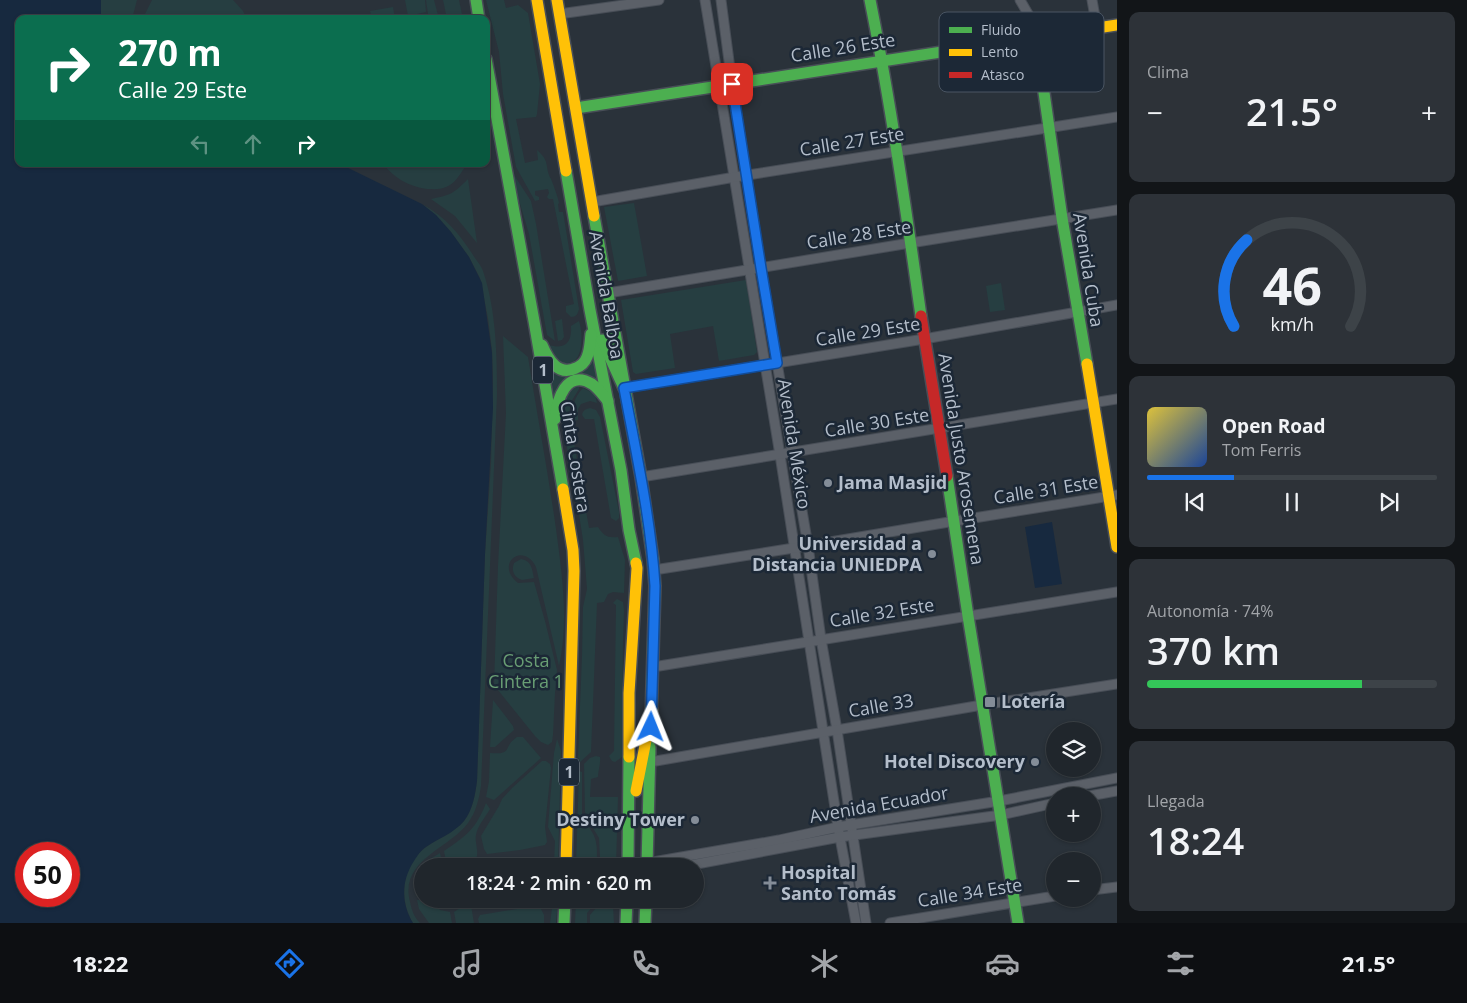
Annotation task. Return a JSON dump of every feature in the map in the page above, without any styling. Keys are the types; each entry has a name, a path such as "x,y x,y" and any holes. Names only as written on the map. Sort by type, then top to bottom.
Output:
{"main road":[{"name":"Avenida Balboa","path":"537,0 637,568 629,693 628,858"},
{"name":"Avenida Balboa","path":"557,0 624,388 642,477 654,570 647,858"},
{"name":"Avenida Justo Arosemena","path":"870,0 897,151 924,339 955,521 968,616 1018,923"},
{"path":"477,2 479,15"},
{"name":"Calle 26 Este","path":"1104,27 1117,25"},
{"name":"Calle 26 Este","path":"576,108 939,51"},
{"name":"Cinta Costera","path":"490,81 554,434 573,550 566,858"},
{"name":"Avenida Cuba","path":"1043,92 1077,311 1113,496 1117,547"},
{"path":"536,334 558,369 564,371 573,370 583,364 588,355 592,318"},
{"path":"592,318 624,388"},
{"path":"554,434 560,396 568,384 578,380 587,381 598,389 608,401"},
{"path":"629,823 652,710"},
{"path":"564,923 565,908"},
{"path":"626,923 627,908"},
{"path":"645,923 646,908"}],"street":[{"path":"559,14 659,0"},
{"name":"Avenida México","path":"705,0 780,455 838,827 856,923"},
{"name":"Avenida México","path":"721,0 732,84 808,546 866,923"},
{"name":"Avenida Cuba","path":"1020,0 1027,12"},
{"name":"Calle 27 Este","path":"592,202 1048,126 1117,117"},
{"name":"Calle 28 Este","path":"608,293 1117,210"},
{"name":"Calle 29 Este","path":"624,388 1117,305"},
{"name":"Calle 30 Este","path":"642,477 1117,399"},
{"name":"Calle 31 Este","path":"654,570 1113,496"},
{"name":"Calle 32 Este","path":"653,667 1117,592"},
{"name":"Calle 33","path":"650,762 982,705 1117,684"},
{"name":"Avenida Ecuador","path":"684,858 838,827 999,801 1117,778"},
{"path":"1101,794 1117,791"},
{"name":"Avenida Ecuador","path":"704,863 840,837 1001,815 1046,805"},
{"path":"1101,889 1117,887"},
{"name":"Calle 34 Este","path":"890,923 1046,897"}],"green space":[{"path":"101,0 137,0 133,15 101,15"},
{"path":"152,0 233,0 245,15 145,15"},
{"path":"405,0 425,0 426,12 408,15"},
{"path":"426,0 434,0 438,15 418,15 428,14"},
{"path":"443,0 459,0 462,15 446,15"},
{"path":"486,0 504,0 506,8 518,5 528,13 540,84 537,114 536,117 516,119 525,163 538,160 537,150 541,154 546,161 559,203 559,212 563,212 579,309 577,314 571,317 566,312 566,306 574,304 553,199 547,197 548,189 535,191 535,195 539,197 539,200 535,201 516,167 503,94 499,52"},
{"path":"393,7 394,15 371,15 370,11"},
{"path":"386,167 465,167 452,184 439,189 413,186 402,181"},
{"path":"514,175 531,201 555,341 547,335 529,234 515,187"},
{"path":"468,179 477,243 455,216 431,199 451,193"},
{"path":"634,203 647,276 618,281 604,207"},
{"path":"422,204 437,214 457,232 483,271 493,316 497,394 481,786 473,814 460,832 426,858 415,858 426,847 451,832 464,821 472,807 474,797 477,781 485,554 491,464 492,350 480,278 469,257 436,215"},
{"path":"746,280 757,352 754,355 719,361 713,326 670,334 675,368 636,374 633,372 621,300"},
{"path":"1001,283 1005,310 990,312 986,286"},
{"path":"562,319 564,337 558,341 555,321"},
{"path":"579,321 582,335 578,357 573,362 559,362 549,345 560,346 567,343 571,326"},
{"name":"Costa Cintera 1","path":"503,336 528,357 550,486 564,598 564,632 559,666 536,567 531,559 524,556 513,558 509,569 511,576 518,583 534,582 557,670 553,735 552,742 548,745 541,742 535,736 494,685 506,413"},
{"path":"592,349 598,384 588,378 553,400 547,365 562,373"},
{"path":"579,385 579,389 571,402 569,414 589,528 598,527 606,536 618,537 625,560 624,593 613,592 608,594 604,602 597,603 591,752 580,762 578,757 583,607 587,589 583,540 562,420 563,403 570,388"},
{"path":"583,388 595,394 597,403 590,401 581,404 578,409 578,420 573,421 574,403 577,395"},
{"path":"590,408 596,410 600,417 619,512 619,518 616,521 611,518 594,419 585,419 582,415 585,410"},
{"path":"521,559 529,564 534,578 522,580 515,575 513,571 514,563"},
{"path":"617,599 623,602 624,610 622,757 615,762 609,756 614,751 616,605 613,603"},
{"path":"493,700 514,730 495,747 490,747"},
{"path":"517,737 523,737 541,758 494,800 486,797 489,781 490,753 502,753"},
{"path":"557,739 561,751 558,858 554,858 555,841 548,827 554,753"},
{"path":"600,757 598,777 591,779 590,797 618,797 616,858 600,857 599,838 585,812 584,764 590,758"},
{"path":"542,761 550,764 551,768 545,827 547,842 545,845 520,850 487,854 481,836 502,799"},
{"path":"579,771 582,772 582,814 594,835 597,857 576,858"},
{"path":"486,803 490,809 477,831 477,858 445,858 444,851 470,831"},
{"path":"440,853 441,858 432,858"},
{"path":"414,860 414,873 409,888 410,902 414,914 420,923 413,923 405,903 405,882 407,872"},
{"path":"438,908 450,912 452,923 429,923 419,909"},
{"path":"460,908 472,908 474,923 456,923 454,912"},
{"path":"523,908 540,908 544,915 544,923 479,923 480,915"},
{"path":"552,908 557,908 556,923 550,923"},
{"path":"576,908 591,908 587,913 587,923 575,923"},
{"path":"596,908 613,908 614,923 590,923 590,915"}],"water":[{"path":"0,0 101,0 101,15 15,15 15,167 346,167 422,204 436,215 469,257 482,283 492,353 493,408 485,554 477,781 472,807 464,821 451,832 422,850 414,858 407,876 404,892 409,915 413,923 0,923"},
{"path":"1052,522 1062,584 1035,588 1025,527"}],"traffic: fast":[{"path":"476,0 478,15"},
{"path":"870,0 904,197 921,316"},
{"path":"576,108 939,52"},
{"path":"490,81 563,489"},
{"path":"1044,92 1062,218 1087,364"},
{"path":"566,171 590,310 621,470 629,530 636,563"},
{"path":"594,216 641,477 653,559 655,586 651,719"},
{"path":"542,345 554,365 564,370 570,370 580,366 586,359 591,334"},
{"path":"602,340 624,388"},
{"path":"555,419 558,403 564,388 576,380 583,380 592,384 608,401"},
{"path":"947,476 1018,923"},
{"path":"647,858 650,747"},
{"path":"628,858 629,757"},
{"path":"564,923 565,908"},
{"path":"626,923 627,908"},
{"path":"645,923 646,908"}],"traffic: slow":[{"path":"537,0 566,171"},
{"path":"557,0 594,216"},
{"path":"1104,27 1117,25"},
{"path":"1087,364 1117,547"},
{"path":"563,489 573,550 574,571 566,858"},
{"path":"629,757 629,693 636,563"},
{"path":"636,791 652,710"}],"traffic: jam":[{"path":"921,316 947,476"}],"place":[{"name":"Jama Masjid","path":"828,483"},
{"name":"Universidad a Distancia UNIEDPA","path":"932,554"},
{"name":"Lotería","path":"990,702"},
{"name":"Hotel Discovery","path":"1035,762"},
{"name":"Destiny Tower","path":"695,820"},
{"name":"Hospital Santo Tomás","path":"770,883"}],"route":[{"path":"651,727 654,570 642,477 624,388 777,363 732,84"}]}
